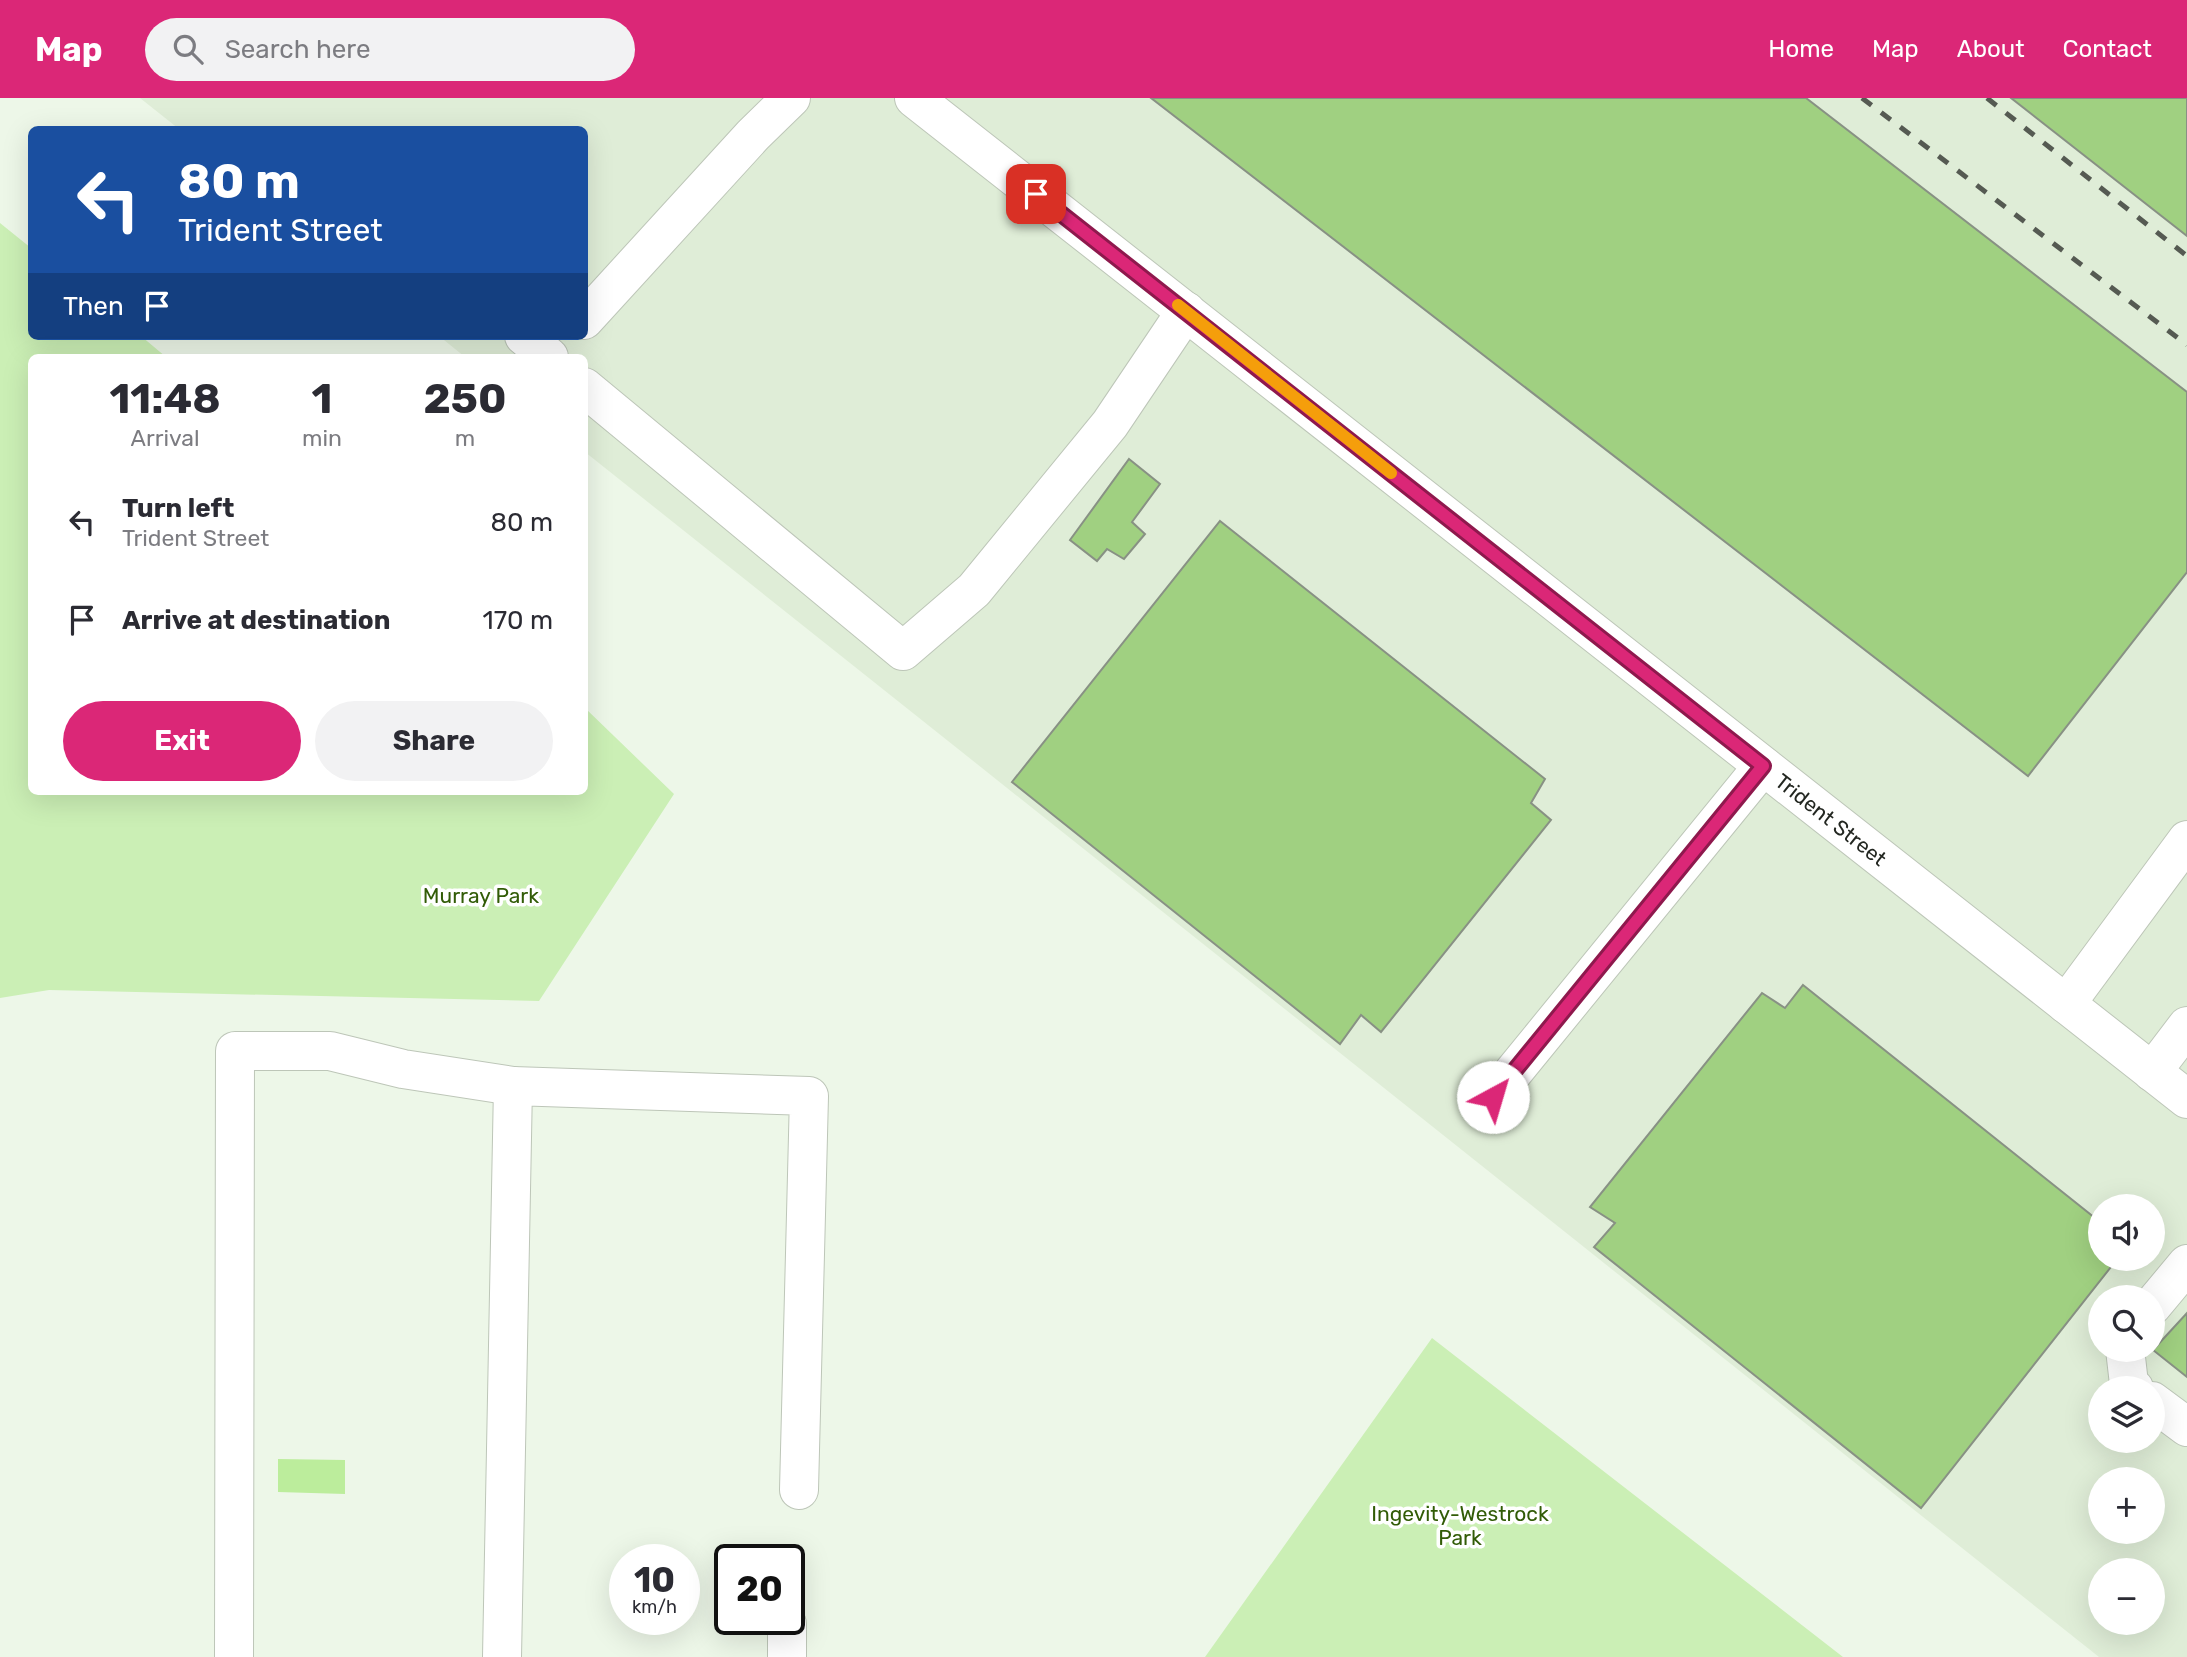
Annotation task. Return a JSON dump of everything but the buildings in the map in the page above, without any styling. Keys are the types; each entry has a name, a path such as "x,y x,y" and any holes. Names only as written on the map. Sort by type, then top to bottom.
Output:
{"street":[{"path":"588,316 790,98"},
{"name":"Trident Street","path":"914,98 948,112 1186,312 2187,1099"},
{"path":"588,390 903,652 974,590 1111,424 1186,312"},
{"path":"529,340 546,354"},
{"path":"553,354 566,340"},
{"path":"1493,1097 1763,766"},
{"path":"2066,1004 2187,840"},
{"path":"2152,1072 2187,1026"},
{"path":"234,1657 235,1051 330,1051 403,1069 513,1086 810,1096 799,1490"},
{"path":"502,1657 513,1086"},
{"path":"2165,1290 2187,1264"},
{"path":"2165,1411 2187,1427"}],"shaded area":[{"path":"140,98 2187,98 2187,1657 2099,1657 588,454 588,354 461,354 444,340 588,340 588,126 175,126"},
{"path":"278,1459 345,1460 345,1494 278,1492"}],"green space":[{"name":"Murray Park","path":"0,223 28,246 28,340 146,340 162,354 28,354 28,795 588,795 588,711 674,794 539,1001 49,990 0,998"},
{"name":"Ingevity-Westrock Park","path":"1432,1338 1843,1657 1205,1657"}],"railway":[{"path":"1862,98 2187,345"},
{"path":"1987,98 2187,256"}],"slow traffic":[{"path":"1178,305 1391,473"}],"route":[{"path":"1036,194 1763,766 1493,1097"}]}
